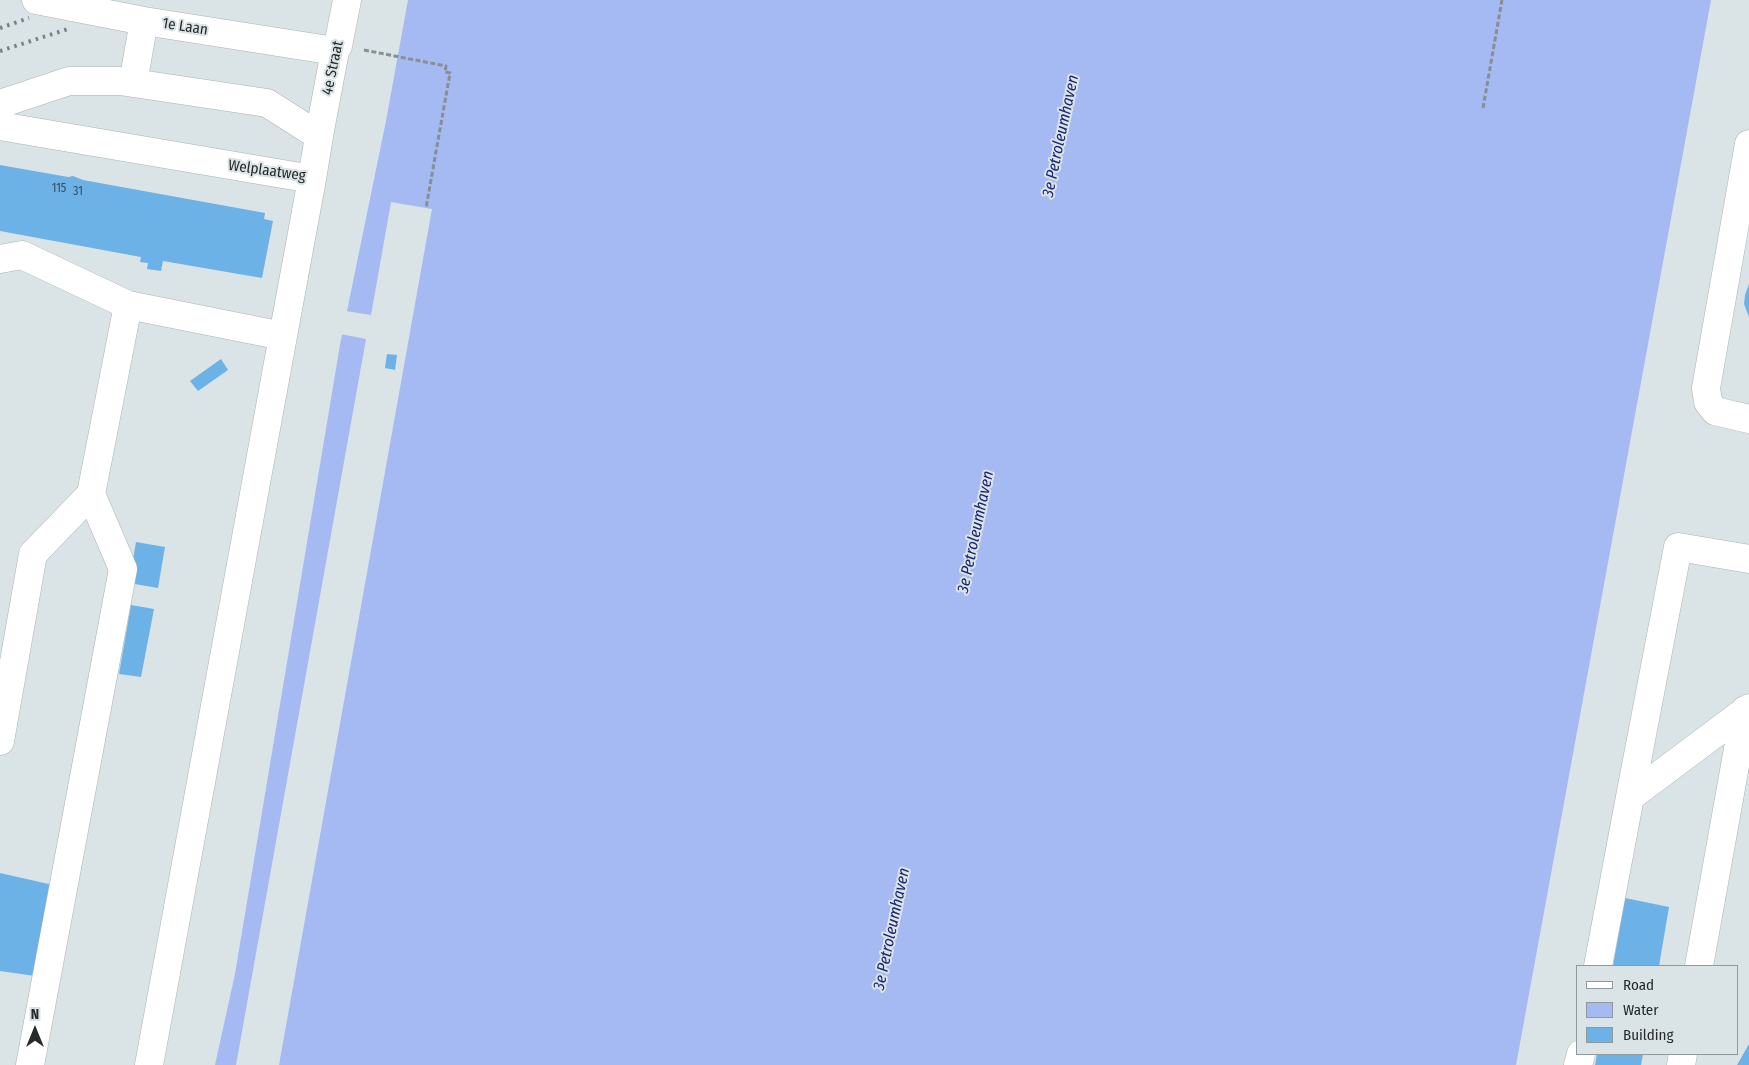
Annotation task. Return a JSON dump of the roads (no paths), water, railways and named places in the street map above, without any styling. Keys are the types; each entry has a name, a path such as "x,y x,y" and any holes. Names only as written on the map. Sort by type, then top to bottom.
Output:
{"lane":[{"name":"1e Laan","path":"36,0 144,21 336,48"},
{"name":"4e Straat","path":"320,136 347,0"},
{"path":"133,83 144,21"},
{"path":"0,104 69,81 120,81 267,103 320,136"},
{"name":"Welplaatweg","path":"0,126 312,179 320,136"},
{"path":"1749,144 1706,388 1708,402 1715,412 1749,419"},
{"path":"149,1065 312,179"},
{"path":"0,259 22,255 128,304 283,336"},
{"path":"0,741 33,554 91,494 128,304"},
{"path":"30,1065 123,569 91,494"},
{"path":"1598,965 1678,547 1749,559"},
{"path":"1630,797 1748,710"},
{"path":"1699,965 1748,710"}],"water":[{"name":"3e Petroleumhaven","path":"408,0 1711,0 1516,1065 215,1065 235,974 340,345 386,121"}],"railway":[{"path":"0,28 29,18"},
{"path":"0,51 68,29"}]}
